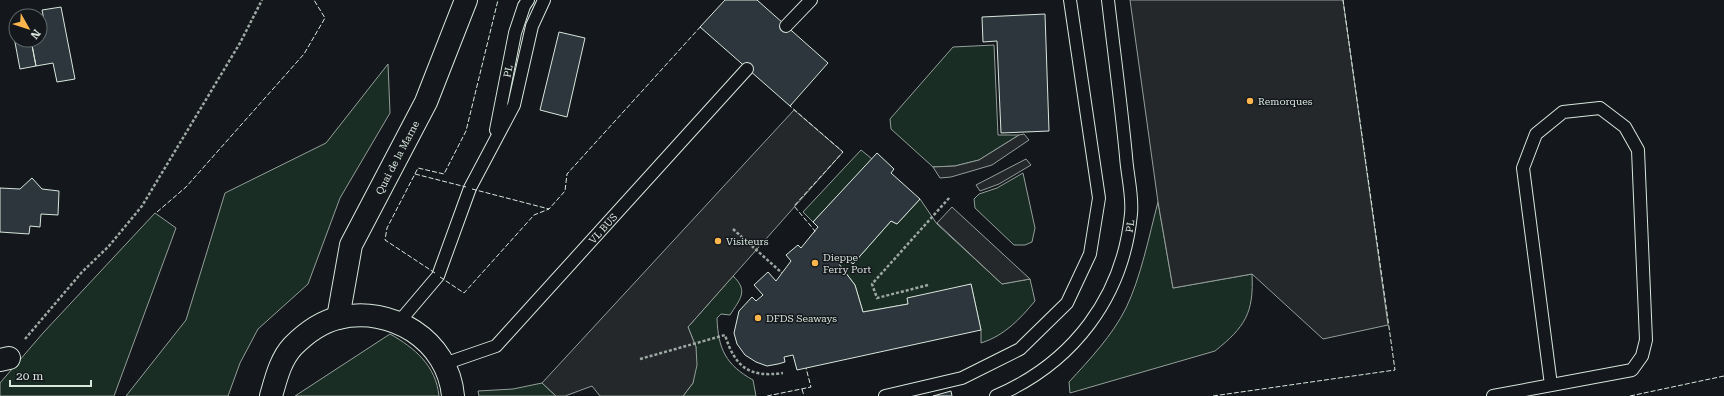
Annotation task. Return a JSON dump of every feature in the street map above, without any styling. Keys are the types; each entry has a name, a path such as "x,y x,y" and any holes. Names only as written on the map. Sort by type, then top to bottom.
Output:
{"street":[{"name":"Quai de la Marne","path":"338,318 351,245 426,102 466,0"},
{"path":"272,396 278,371 292,347 312,329 338,318 369,314 399,322 417,332 432,347 444,364 452,387 453,396"}],"lane":[{"name":"PL","path":"493,144 515,33 524,6 528,0"},
{"path":"399,322 438,276 470,188 514,105 532,26 544,0"},
{"path":"786,26 811,0"},
{"path":"885,396 962,378 1020,349 1067,303 1090,254 1099,198 1070,0"},
{"name":"PL","path":"996,396 1012,389 1054,363 1090,324 1106,299 1123,261 1131,212 1122,111 1108,0"},
{"name":"VL BUS","path":"444,364 496,346 747,69"},
{"path":"1493,396 1632,370 1642,356 1646,340 1638,150 1626,127 1600,108 1563,112 1536,134 1523,168 1551,385"}],"path":[{"path":"4,359 82,272 109,246 142,206 240,43 262,0"},
{"path":"928,285 877,298 872,284 950,197"},
{"path":"733,230 782,273"},
{"path":"640,359 725,335 730,352 739,363 750,371 767,376 783,373"}],"green space":[{"path":"994,45 998,135 1019,135 979,160 955,166 933,167 891,129 890,119 953,47"},
{"path":"388,64 390,113 340,198 308,284 258,329 240,363 228,396 126,396 186,320 225,193 326,143"},
{"path":"861,150 872,159 813,222 803,212"},
{"path":"1023,173 1035,228 1032,242 1025,245 1014,245 975,208 974,199 979,194 997,188"},
{"path":"920,199 937,224 1002,284 1030,279 1035,301 1011,326 997,336 981,343 981,330 971,284 908,304 863,312 855,285 839,264 846,258 853,264 891,221 897,224"},
{"path":"1158,202 1173,288 1252,274 1251,299 1246,318 1234,334 1215,351 1070,393 1069,382 1107,338 1126,308 1140,270"},
{"path":"155,213 176,228 114,396 0,396 0,383 43,333"},
{"path":"733,276 741,286 742,291 740,300 730,315 721,314 717,318 719,339 725,355 730,362 753,380 756,396 683,396 693,383 696,347 688,327"},
{"path":"390,334 408,345 423,359 434,376 439,396 295,396"},
{"path":"542,383 556,396 479,396 478,391 513,389"}],"shaded area":[{"name":"Remorques","path":"1130,0 1343,0 1388,325 1323,339 1252,274 1173,288 1158,202"},
{"name":"Visiteurs","path":"794,110 843,152 688,327 696,347 697,365 693,383 683,396 600,396 592,386 565,396 556,396 542,383"},
{"path":"1024,134 1029,140 992,165 951,177 940,178 933,167 955,166 979,160 1019,135"},
{"path":"1026,159 1031,165 999,184 980,191 976,185"},
{"path":"952,207 1030,279 1002,284 937,223"}],"building":[{"path":"725,0 757,0 828,63 790,106 700,27"},
{"path":"61,7 75,79 57,82 53,63 36,66 33,48 48,48 48,9"},
{"path":"1045,14 1049,131 1001,133 997,41 983,42 982,17"},
{"path":"559,32 585,38 567,117 540,110"},
{"path":"16,48 33,48 36,66 20,69"},
{"name":"Dieppe Ferry Port","path":"877,153 894,169 891,173 920,199 897,224 891,221 853,264 846,258 839,264 855,285 863,312 908,304 907,298 971,284 981,330 797,370 793,355 784,357 785,362 778,364 767,366 756,362 745,355 737,344 734,333 739,311 752,297 756,301 763,295 754,285 768,272 776,281 791,261 786,255 798,245 801,248 818,227 813,222"},
{"path":"32,178 42,189 59,191 58,215 41,214 40,227 30,226 29,234 0,232 0,188 20,189"},
{"path":"951,391 952,396 933,396"}],"fence":[{"path":"157,212 186,187 304,54 325,18 314,0"},
{"path":"435,273 385,240 387,228 418,168 444,174 466,131 498,0"},
{"path":"1213,396 1395,370 1343,0"},
{"path":"440,277 464,293 534,215 549,209 565,191 567,174 702,25"},
{"path":"792,104 790,106 843,152 794,206 815,231 814,233"},
{"path":"415,174 466,187"},
{"path":"472,189 549,209"},
{"path":"767,396 811,387 806,368"},
{"path":"1630,396 1724,376"},
{"path":"802,389 804,396"}],"place":[{"name":"Remorques","path":"1250,101"},
{"name":"Visiteurs","path":"718,241"},
{"name":"Dieppe Ferry Port","path":"815,263"},
{"name":"DFDS Seaways","path":"758,318"}]}
